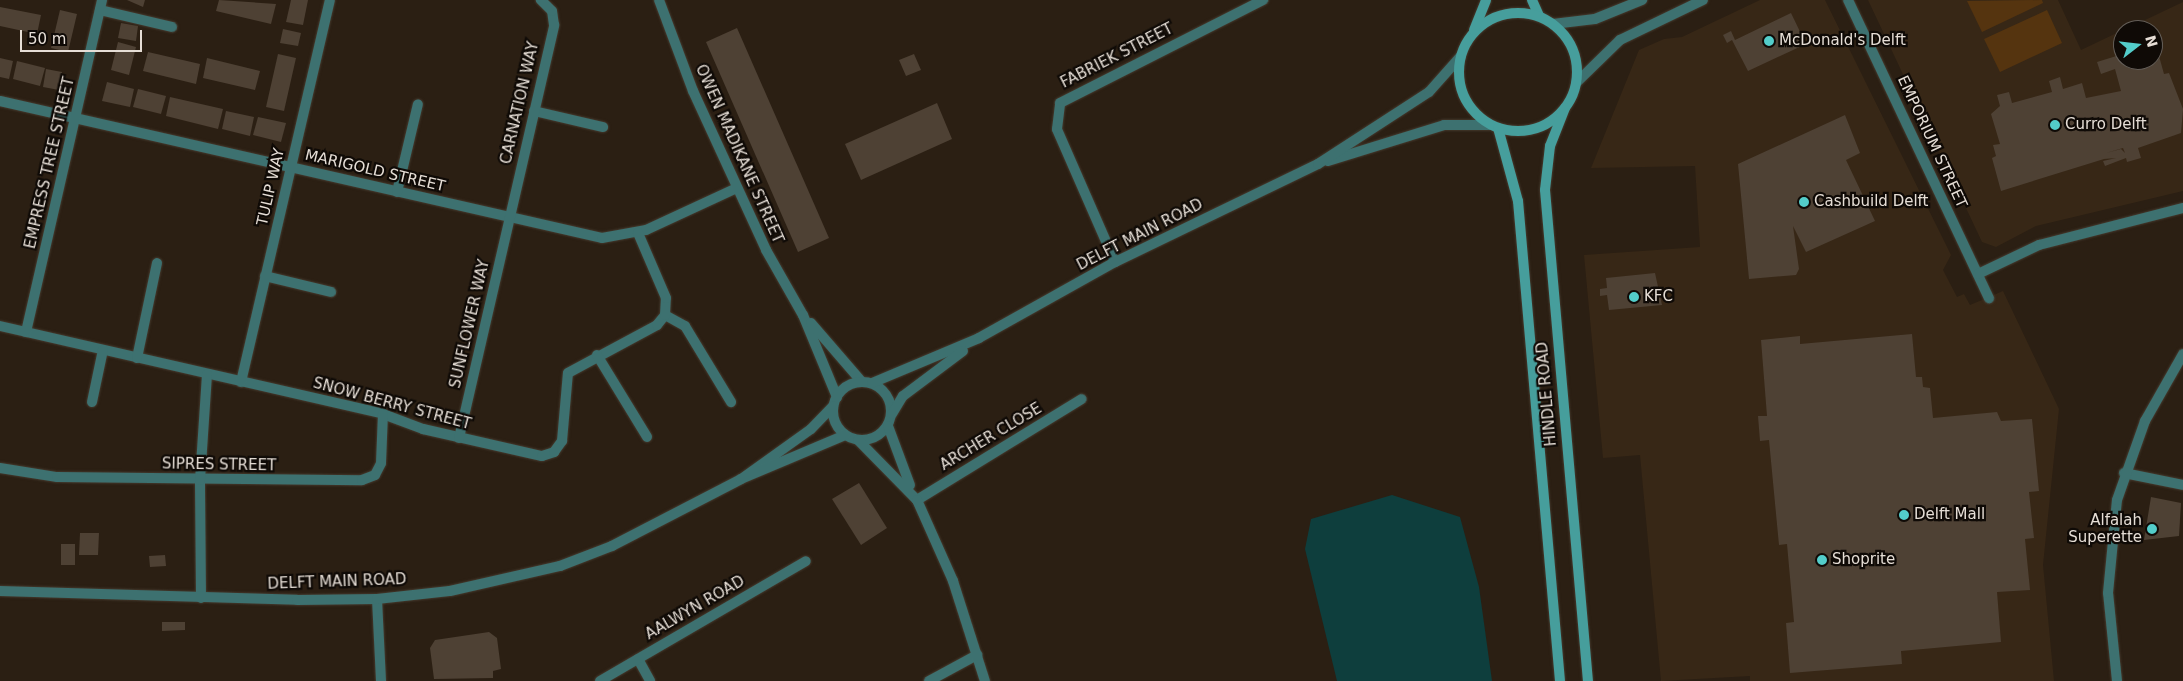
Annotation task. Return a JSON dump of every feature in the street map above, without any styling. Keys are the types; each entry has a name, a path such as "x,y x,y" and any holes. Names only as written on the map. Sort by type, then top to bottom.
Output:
{"main road":[{"path":"1472,33 1503,14 1539,16 1553,24 1573,50 1576,83 1566,108 1540,127 1519,132 1494,126 1477,115 1460,88 1460,56 1486,0"},
{"path":"1532,0 1539,16"},
{"name":"HINDLE ROAD","path":"1566,108 1550,146 1545,190 1588,681"},
{"name":"HINDLE ROAD","path":"1494,126 1518,201 1560,681"}],"street":[{"name":"TULIP WAY","path":"241,382 330,0"},
{"name":"CARNATION WAY","path":"510,218 554,25 552,11 541,0"},
{"name":"OWEN MADIKANE STREET","path":"659,0 736,188 803,315 835,401"},
{"name":"FABRIEK STREET","path":"1115,262 1057,129 1060,102 1263,0"},
{"path":"1553,24 1595,19 1642,0"},
{"path":"1576,83 1620,40 1703,0"},
{"name":"EMPORIUM STREET","path":"1848,0 1989,298"},
{"path":"101,5 172,27"},
{"name":"EMPRESS TREE STREET","path":"26,332 101,5"},
{"name":"DELFT MAIN ROAD","path":"867,382 979,338 1115,262 1318,164 1429,92 1460,56"},
{"name":"MARIGOLD STREET","path":"0,101 602,238 638,233 736,188"},
{"path":"397,192 418,104"},
{"path":"534,111 604,127"},
{"name":"DELFT MAIN ROAD","path":"1318,164 1444,125 1494,126"},
{"path":"1978,274 2039,245 2183,208"},
{"name":"SUNFLOWER WAY","path":"459,438 510,218"},
{"path":"638,233 666,298 665,315 685,326 731,402"},
{"path":"137,358 157,263"},
{"path":"266,276 331,292"},
{"name":"SNOW BERRY STREET","path":"0,326 383,414 459,438 535,455 554,452 563,435 566,378 572,368 657,325 665,315"},
{"name":"OWEN MADIKANE STREET","path":"803,315 867,382"},
{"name":"DELFT MAIN ROAD","path":"890,421 903,396 979,338"},
{"path":"92,402 103,350"},
{"path":"2117,681 2108,579 2124,473 2148,414 2183,354"},
{"path":"597,355 646,437"},
{"path":"201,598 200,480 206,374"},
{"path":"914,495 858,440 845,435 835,421 835,401 848,386 867,382 888,396 890,421 914,495 953,581 985,681"},
{"name":"ARCHER CLOSE","path":"914,495 1082,399"},
{"name":"DELFT MAIN ROAD","path":"741,479 762,460 811,429 835,401"},
{"name":"SIPRES STREET","path":"0,468 57,477 200,480 369,478 381,463 383,414"},
{"path":"858,440 875,438 890,421"},
{"name":"DELFT MAIN ROAD","path":"0,591 201,598 378,599 450,591 560,566 637,535 741,479 845,435"},
{"path":"2124,473 2183,484"},
{"name":"AALWYN ROAD","path":"600,681 806,560"},
{"path":"378,599 381,681"},
{"path":"929,681 977,655"},
{"path":"638,659 650,681"}],"shaded area":[{"path":"1760,0 1825,0 1951,255 1943,270 1957,297 1964,294 1970,305 2003,291 2059,409 2043,565 2054,681 1750,681 1750,676 1661,681 1640,455 1603,458 1584,255 1700,247 1695,166 1591,168 1639,50 1664,39 1682,37"},
{"name":"Curro Delft","path":"1868,0 2058,0 2081,50 2113,35 2113,70 2163,70 2163,20 2145,20 2183,2 2183,191 2036,226 1996,247 1982,242"},
{"path":"2042,0 2043,3 1982,32 1967,1"},
{"path":"2047,10 2062,43 2000,72 1984,39"}],"water":[{"path":"1392,495 1460,517 1479,587 1492,681 1337,681 1305,549 1311,519"}],"building":[{"path":"127,0 145,0 143,7"},
{"path":"219,0 276,4 271,24 216,11"},
{"path":"291,0 308,0 303,25 286,22"},
{"path":"0,7 41,15 37,34 0,26"},
{"path":"60,10 77,14 68,52 51,48"},
{"name":"McDonald's Delft","path":"1791,13 1806,44 1748,71 1732,40 1727,43 1723,35 1731,31 1735,40"},
{"path":"121,23 138,26 136,41 118,38"},
{"path":"737,28 829,238 798,252 706,42"},
{"path":"283,29 301,33 298,46 280,43"},
{"path":"118,42 136,47 129,75 111,70"},
{"path":"148,52 200,64 196,84 143,71"},
{"path":"278,54 296,58 284,111 266,107"},
{"path":"914,54 921,70 906,76 899,60"},
{"path":"2113,57 2113,70 2101,74 2097,62"},
{"path":"0,58 13,61 9,79 0,77"},
{"path":"207,58 260,71 255,90 203,78"},
{"path":"17,61 45,68 40,86 13,79"},
{"path":"46,69 62,72 59,90 43,87"},
{"path":"2115,70 2163,70 2164,74 2169,73 2183,109 2181,133 2138,148 2141,158 2127,162 2126,158 2105,166 2103,161 2116,158 2104,159 2001,191 1992,158 1996,156 1993,145 2000,144 1991,114 2000,106 1997,95 2009,92 2012,103 2052,92 2049,81 2060,77 2063,89 2082,83 2086,98 2121,91"},
{"path":"107,82 134,89 130,107 102,101"},
{"path":"138,89 166,96 161,114 133,107"},
{"path":"170,97 223,109 218,129 166,116"},
{"path":"937,103 952,139 861,180 845,144"},
{"path":"226,111 254,117 250,136 222,129"},
{"name":"Cashbuild Delft","path":"1845,115 1860,153 1846,160 1875,221 1806,252 1793,226 1799,269 1796,275 1749,279 1738,164"},
{"path":"258,117 286,123 281,142 253,135"},
{"name":"KFC","path":"1655,273 1662,305 1609,310 1607,295 1600,296 1600,289 1607,288 1606,278"},
{"name":"Delft Mall","path":"1912,334 1916,377 1922,377 1923,387 1930,388 1933,418 1997,412 2001,421 2032,419 2039,491 2029,492 2034,538 2025,539 2030,590 1997,592 2001,642 1901,651 1902,664 1790,673 1786,623 1794,622 1787,544 1779,545 1769,440 1760,441 1758,416 1767,416 1761,340 1800,336 1800,344"},
{"path":"859,483 887,528 861,545 832,499"},
{"path":"2151,497 2181,503 2179,536 2144,540"},
{"path":"80,533 99,533 98,555 79,555"},
{"path":"61,544 75,544 75,565 61,565"},
{"path":"165,555 166,566 150,567 149,556"},
{"path":"162,622 185,622 185,630 162,631"},
{"path":"489,632 497,638 501,669 493,671 493,678 434,679 430,648 435,640"}],"place":[{"name":"McDonald's Delft","path":"1769,41"},
{"name":"Curro Delft","path":"2055,125"},
{"name":"Cashbuild Delft","path":"1804,202"},
{"name":"KFC","path":"1634,297"},
{"name":"Delft Mall","path":"1904,515"},
{"name":"Alfalah Superette","path":"2152,529"},
{"name":"Shoprite","path":"1822,560"}]}
